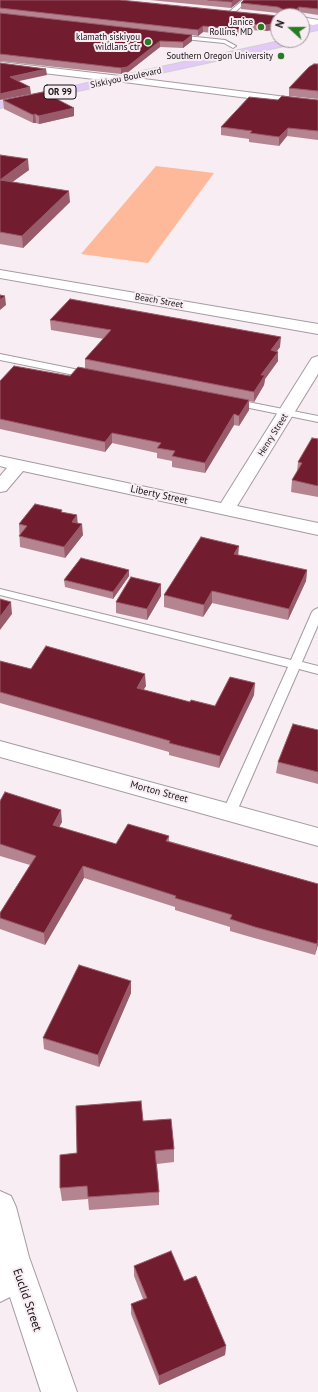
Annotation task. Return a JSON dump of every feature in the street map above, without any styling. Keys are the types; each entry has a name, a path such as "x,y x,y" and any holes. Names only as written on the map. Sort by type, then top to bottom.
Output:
{"main road":[{"name":"Siskiyou Boulevard","path":"0,96 270,38"},
{"name":"Siskiyou Boulevard","path":"0,105 270,46"}],"street":[{"path":"227,12 247,14"},
{"path":"0,65 318,104"},
{"path":"155,71 165,78 196,88"},
{"name":"Beach Street","path":"0,274 318,329"},
{"name":"Henry Street","path":"226,509 318,361"},
{"name":"Liberty Street","path":"0,461 318,529"},
{"path":"0,487 19,465"},
{"name":"Morton Street","path":"0,748 230,811 318,837"},
{"name":"Euclid Street","path":"0,1207 4,1265 59,1392"}],"lane":[{"path":"227,12 246,0"},
{"path":"170,36 225,42 233,46"},
{"path":"0,358 101,377"},
{"path":"225,401 318,419"},
{"path":"0,592 318,670"},
{"path":"230,811 318,612"}],"shaded area":[{"path":"156,166 214,173 148,263 81,254"}],"building":[{"path":"0,0 120,0 270,15 270,24 250,24 242,30 203,26 198,30 0,8"},
{"path":"208,0 234,0 232,2"},
{"path":"244,0 318,0 318,9 299,7 280,8 241,3"},
{"path":"0,13 192,35 183,42 160,41 127,67 121,68 0,54"},
{"path":"0,63 46,69 10,77 30,87 0,94"},
{"path":"314,64 318,64 318,91 289,88 309,67"},
{"path":"43,92 74,108 39,116 35,114 33,115 3,100"},
{"path":"282,96 318,100 318,131 288,128 279,137 250,133 252,131 221,127 249,97 278,100"},
{"path":"0,155 28,159 0,180"},
{"path":"0,180 69,191 22,236 0,232"},
{"path":"0,295 5,296 0,300"},
{"path":"70,299 281,337 271,350 278,352 261,375 265,375 254,392 85,359 111,330 50,320"},
{"path":"14,366 70,376 78,367 249,400 239,416 234,414 205,463 172,456 175,451 157,448 161,443 112,433 105,442 0,419 0,381"},
{"path":"312,438 318,439 318,486 292,480 302,463 298,462"},
{"path":"35,504 77,515 72,522 82,524 64,547 19,536 27,526 19,524"},
{"path":"201,537 239,546 234,554 307,570 289,609 212,591 204,605 164,595"},
{"path":"81,558 129,570 113,592 64,580"},
{"path":"131,577 161,584 147,609 116,602"},
{"path":"0,599 11,602 0,617"},
{"path":"46,646 145,674 137,688 190,702 191,700 215,706 230,677 255,683 220,756 169,743 170,741 0,692 0,661 31,669"},
{"path":"293,724 318,730 318,772 278,762"},
{"path":"5,792 61,810 53,825 116,844 128,824 169,836 166,841 318,884 317,944 230,919 232,915 175,898 176,896 83,866 44,933 0,918 0,913 36,856 0,844 0,801"},
{"path":"79,965 131,981 98,1055 43,1038"},
{"path":"141,1101 143,1121 171,1119 174,1149 155,1151 159,1192 88,1197 87,1186 60,1188 60,1155 77,1153 76,1106"},
{"path":"171,1251 184,1281 196,1276 226,1346 159,1376 131,1304 147,1298 134,1266"}],"place":[{"name":"Janice Rollins, MD","path":"261,27"},
{"name":"klamath siskiyou wildlans ctr","path":"148,42"},
{"name":"Southern Oregon University","path":"281,56"}]}
